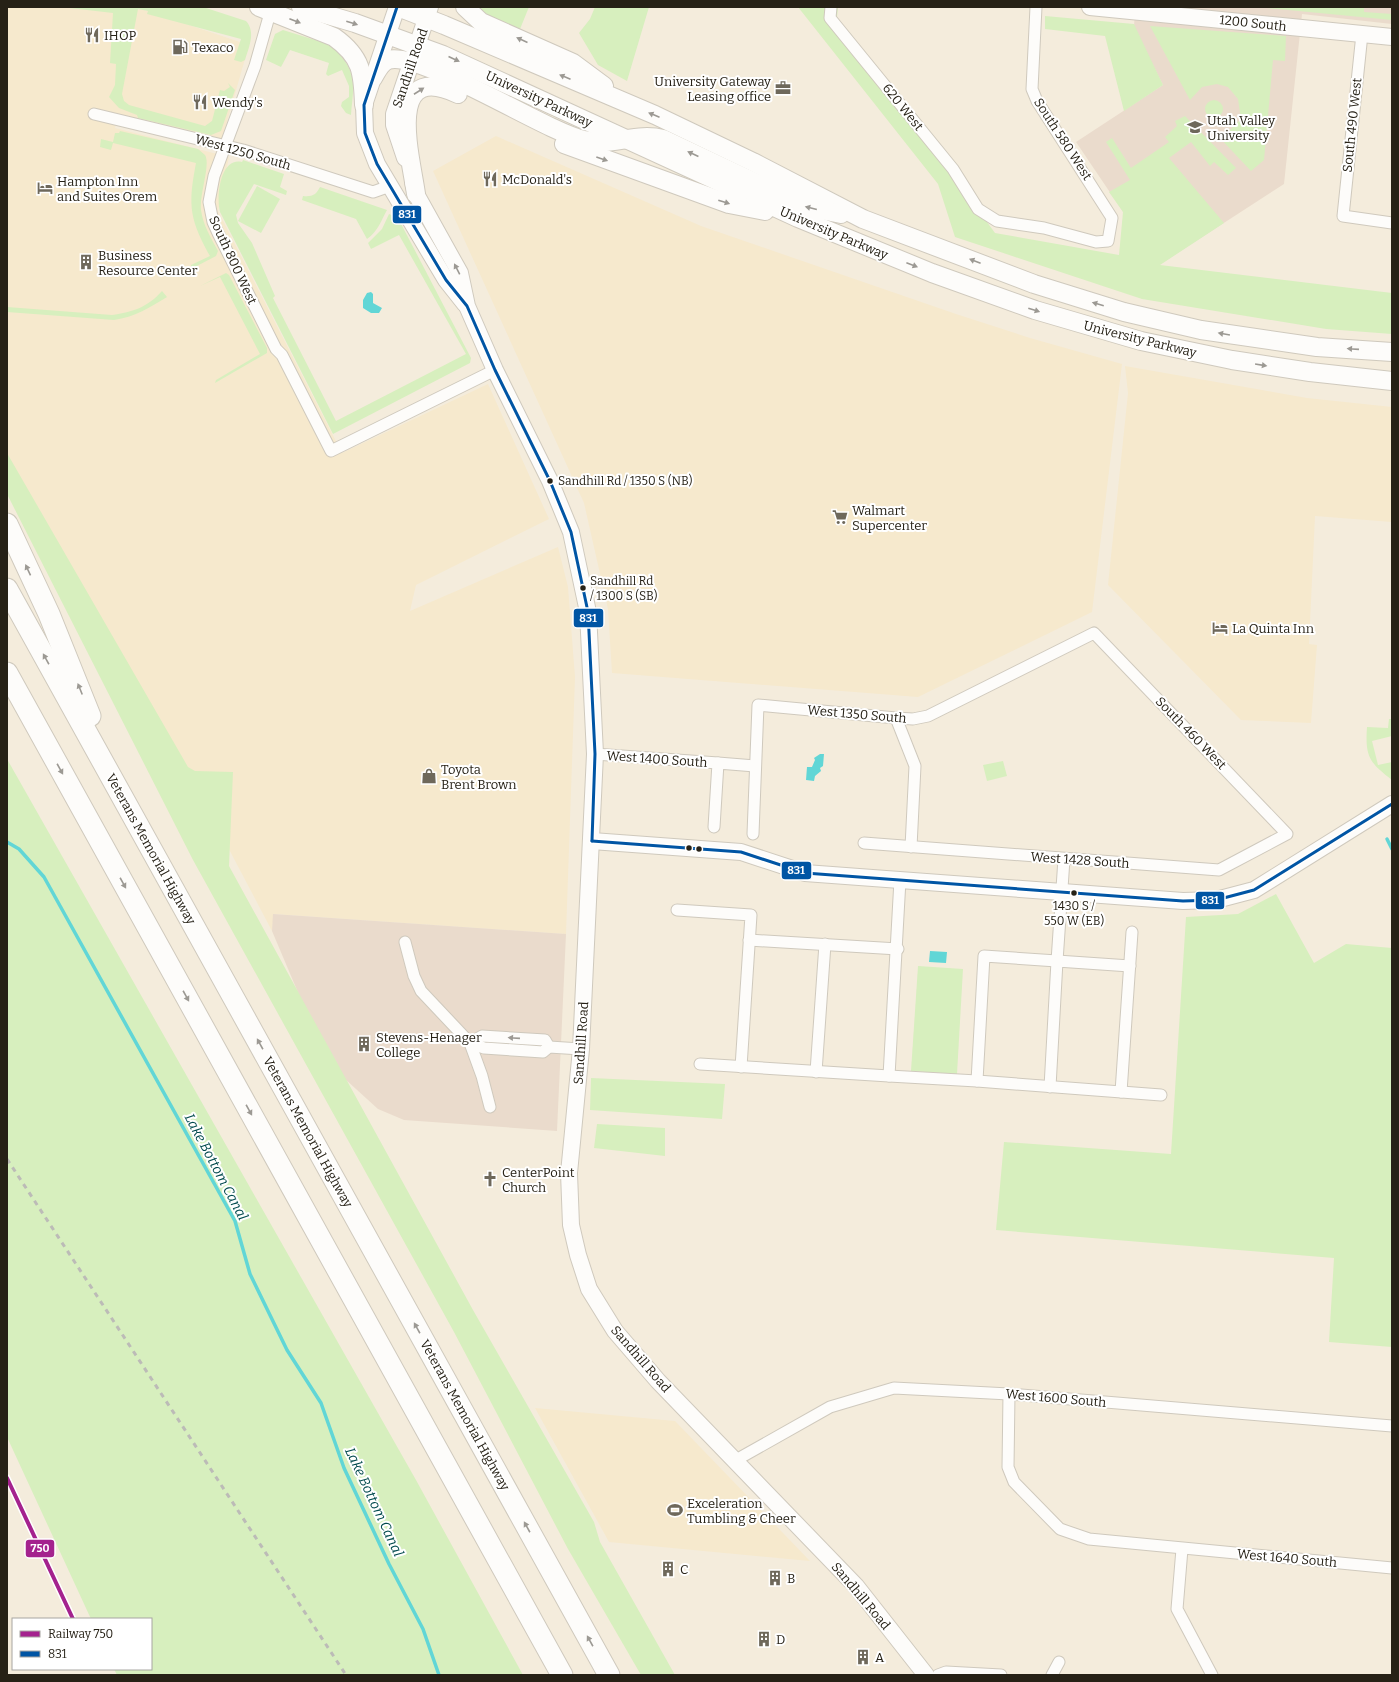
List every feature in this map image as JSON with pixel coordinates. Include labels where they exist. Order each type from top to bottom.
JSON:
[{"type":"highway","points":[[7,524],[49,614],[126,803]]},
{"type":"highway","name":"Veterans Memorial Highway","points":[[7,589],[609,1675]]},
{"type":"highway","points":[[7,673],[562,1675]]},
{"type":"highway","points":[[7,683],[41,735]]},
{"type":"main road","name":"University Parkway","points":[[301,7],[417,45],[470,66],[624,139],[798,218],[939,276],[1035,310],[1141,341],[1232,360],[1310,372],[1392,381]]},
{"type":"main road","name":"University Parkway","points":[[397,7],[429,12],[626,104],[655,115],[746,159],[863,219],[1034,284],[1124,312],[1201,330],[1317,347],[1392,352]]},
{"type":"main road","points":[[465,7],[481,22],[573,63],[626,104]]},
{"type":"main road","points":[[264,10],[328,35],[344,44],[356,58],[362,71],[364,105]]},
{"type":"main road","points":[[373,78],[382,64],[387,61],[401,60],[412,62],[446,76],[575,138],[600,142],[646,136],[663,139],[806,207],[863,219]]},
{"type":"main road","points":[[416,194],[407,126],[407,108],[414,93],[423,87],[432,86],[444,88],[572,148],[729,204],[798,218]]},
{"type":"street","name":"Sandhill Road","points":[[397,7],[364,105],[365,133],[377,164],[446,280],[467,306]]},
{"type":"street","name":"620 West","points":[[831,7],[830,18],[953,168],[978,209],[997,221],[1044,228]]},
{"type":"street","name":"South 580 West","points":[[1036,7],[1032,89],[1037,101],[1112,218],[1108,241],[1096,242],[1044,228]]},
{"type":"street","name":"1200 South","points":[[1090,7],[1392,37]]},
{"type":"street","name":"South 800 West","points":[[264,10],[254,66],[214,176],[209,202],[213,222],[276,349],[282,355],[331,451],[495,370]]},
{"type":"street","name":"Sandhill Road","points":[[429,12],[394,114],[394,125],[416,194],[460,273],[467,306],[495,370],[550,481],[571,532],[588,612],[595,754],[582,1049],[569,1173],[571,1225],[578,1255],[589,1289],[615,1331],[658,1381],[736,1460],[856,1586],[926,1675]]},
{"type":"street","name":"South 490 West","points":[[1362,34],[1343,216],[1392,223]]},
{"type":"street","name":"West 1250 South","points":[[94,114],[261,155],[374,192],[390,186]]},
{"type":"street","name":"West 1350 South","points":[[755,766],[758,705],[896,718],[928,716],[1094,633]]},
{"type":"street","name":"South 460 West","points":[[1094,633],[1287,834]]},
{"type":"street","points":[[896,718],[915,766],[912,847]]},
{"type":"street","name":"West 1400 South","points":[[595,754],[755,766]]},
{"type":"street","points":[[714,827],[718,764]]},
{"type":"street","points":[[753,834],[756,779],[755,766]]},
{"type":"street","points":[[592,841],[741,852],[805,873],[1183,901],[1216,900],[1254,890],[1392,804]]},
{"type":"street","name":"West 1428 South","points":[[864,843],[1220,870],[1287,834]]},
{"type":"street","points":[[1050,1087],[1064,859]]},
{"type":"street","points":[[890,1076],[898,949],[900,880]]},
{"type":"street","points":[[677,910],[751,915],[741,1067]]},
{"type":"street","points":[[1121,1092],[1132,932]]},
{"type":"street","points":[[749,940],[898,949]]},
{"type":"street","points":[[405,942],[414,976],[421,991],[470,1043],[482,1076],[490,1107]]},
{"type":"street","points":[[816,1072],[825,944]]},
{"type":"street","points":[[977,1081],[984,956],[1130,966]]},
{"type":"street","points":[[470,1043],[484,1048],[543,1052],[549,1047],[582,1049]]},
{"type":"street","points":[[700,1064],[977,1081],[1161,1095]]},
{"type":"street","name":"West 1600 South","points":[[736,1460],[830,1407],[894,1388],[1009,1394],[1392,1426]]},
{"type":"street","name":"West 1640 South","points":[[1009,1394],[1008,1467],[1014,1482],[1060,1529],[1090,1539],[1392,1568]]},
{"type":"street","points":[[1182,1549],[1177,1608],[1212,1675]]},
{"type":"street","points":[[1052,1675],[1059,1662]]},
{"type":"street","points":[[938,1675],[946,1672],[1001,1675]]},
{"type":"shaded area","points":[[7,7],[135,7],[249,45],[222,139],[119,115],[115,128],[229,157],[218,211],[342,453],[488,384],[549,519],[416,585],[410,611],[558,547],[568,587],[575,677],[566,934],[274,914],[272,931],[202,798],[7,460]]},
{"type":"shaded area","name":"Utah Valley University","points":[[1135,7],[1392,7],[1392,24],[1302,14],[1284,184],[1159,265],[1076,142],[1163,85],[1134,28]]},
{"type":"shaded area","points":[[496,136],[701,226],[956,314],[1030,338],[1122,364],[1092,612],[918,697],[612,673],[608,609],[584,503],[433,171]]},
{"type":"shaded area","points":[[1125,366],[1307,398],[1392,407],[1392,522],[1315,516],[1309,644],[1317,645],[1311,723],[1241,720],[1108,585],[1128,393]]},
{"type":"shaded area","points":[[273,914],[566,934],[557,1131],[404,1120],[378,1109],[345,1079],[305,1009],[272,931]]},
{"type":"shaded area","points":[[535,1408],[675,1421],[810,1561],[609,1542]]},
{"type":"green space","points":[[61,7],[203,7],[246,21],[251,30],[251,40],[245,60],[241,62],[234,60],[241,39],[147,14],[148,11],[138,9],[122,94],[124,101],[129,105],[205,126],[212,121],[220,90],[224,91],[230,87],[228,83],[235,90],[221,131],[211,135],[138,118],[137,115],[119,108],[109,97],[115,85],[116,64],[110,63],[113,13]]},
{"type":"green space","points":[[478,7],[529,7],[520,29],[489,16]]},
{"type":"green space","points":[[595,7],[649,7],[627,81],[598,65],[579,33],[590,19]]},
{"type":"green space","points":[[798,7],[838,8],[837,17],[995,233],[1119,255],[1123,212],[1109,192],[1130,180],[1106,142],[1112,138],[1131,168],[1169,142],[1165,137],[1177,126],[1175,121],[1185,116],[1236,168],[1228,175],[1214,162],[1210,166],[1191,142],[1169,158],[1224,223],[1160,265],[1392,293],[1392,334],[1326,329],[1142,299],[955,237],[938,184]]},
{"type":"green space","points":[[1257,7],[1364,7],[1364,12],[1392,14],[1392,20]]},
{"type":"green space","points":[[1045,16],[1134,24],[1163,85],[1124,111],[1105,36],[1045,29]]},
{"type":"green space","points":[[1150,26],[1286,36],[1285,61],[1273,60],[1264,160],[1251,171],[1218,136],[1228,132],[1241,119],[1238,99],[1228,87],[1217,84],[1202,87],[1190,100]]},
{"type":"green space","points":[[283,30],[328,44],[342,53],[340,55],[350,69],[352,76],[353,90],[351,115],[346,113],[341,106],[342,102],[349,97],[349,86],[342,70],[328,76],[326,74],[329,63],[290,50],[281,67],[266,60],[275,34]]},
{"type":"green space","points":[[1214,100],[1220,103],[1223,109],[1220,115],[1214,118],[1208,115],[1205,109],[1208,103]]},
{"type":"green space","points":[[120,131],[198,149],[205,155],[207,165],[201,210],[205,226],[218,251],[216,256],[193,268],[191,267],[191,265],[210,256],[194,221],[192,211],[191,201],[193,177],[196,163],[113,143],[111,150],[100,147],[101,139],[113,142],[115,133],[119,133]]},
{"type":"green space","points":[[243,160],[284,174],[280,187],[287,191],[286,195],[254,184],[236,215],[238,223],[252,243],[275,296],[273,298],[336,421],[466,354],[399,235],[371,249],[368,243],[382,229],[389,214],[398,218],[471,358],[470,363],[333,434],[220,212],[219,188],[224,172],[235,162],[242,162]]},
{"type":"green space","points":[[257,186],[280,199],[261,233],[238,221]]},
{"type":"green space","points":[[320,187],[387,210],[377,229],[367,239],[356,219],[302,200],[303,196],[313,195]]},
{"type":"green space","points":[[226,273],[229,275],[267,348],[267,353],[215,383],[216,380],[260,354],[220,277],[200,286]]},
{"type":"green space","points":[[162,291],[167,297],[148,308],[122,319],[114,320],[7,312],[7,307],[112,315],[140,308],[157,297]]},
{"type":"green space","points":[[7,453],[188,767],[195,771],[233,772],[229,866],[473,1310],[594,1522],[600,1542],[675,1675],[641,1675],[568,1549],[454,1332],[193,860],[7,494]]},
{"type":"green space","points":[[1389,719],[1392,719],[1392,736],[1372,741],[1378,765],[1392,762],[1392,780],[1373,763],[1368,752],[1367,745],[1367,727],[1388,728]]},
{"type":"green space","points":[[7,759],[416,1480],[523,1675],[117,1675],[114,1670],[152,1670],[152,1618],[91,1618],[7,1437]]},
{"type":"green space","points":[[1003,761],[1007,776],[987,781],[983,765]]},
{"type":"green space","points":[[1276,894],[1314,963],[1346,944],[1392,948],[1392,1347],[1329,1342],[1334,1258],[996,1230],[1004,1142],[1171,1154],[1186,917],[1238,914]]},
{"type":"green space","points":[[918,966],[963,969],[957,1074],[911,1071]]},
{"type":"green space","points":[[591,1078],[725,1084],[722,1119],[590,1110]]},
{"type":"green space","points":[[597,1124],[665,1128],[665,1156],[594,1148]]},
{"type":"water","points":[[371,292],[373,294],[373,303],[382,308],[379,313],[371,313],[363,308],[363,300],[367,293]]},
{"type":"water","points":[[820,754],[824,754],[823,766],[820,768],[821,771],[815,776],[814,781],[806,780],[807,767],[812,767],[815,760],[814,758]]},
{"type":"water","points":[[930,951],[947,952],[946,963],[929,962]]},
{"type":"waterway","points":[[1387,839],[1392,849]]},
{"type":"waterway","name":"Lake Bottom Canal","points":[[7,842],[19,849],[44,877],[235,1221],[250,1274],[287,1350],[321,1403],[344,1468],[389,1564],[423,1629],[439,1675]]},
{"type":"railway","points":[[7,1159],[346,1675]]},
{"type":"rail line","name":"750","points":[[7,1478],[73,1618]]},
{"type":"transit line","name":"831","points":[[397,7],[364,105],[365,133],[377,164],[446,280],[467,306],[495,370],[550,481],[571,532],[588,612],[595,754],[592,841]]},
{"type":"transit line","name":"831","points":[[592,841],[741,852],[805,873],[1183,901],[1216,900],[1254,890],[1392,804]]},
{"type":"place","name":"IHOP","points":[[92,35]]},
{"type":"place","name":"Texaco","points":[[180,47]]},
{"type":"place","name":"University Gateway Leasing office","points":[[783,88]]},
{"type":"place","name":"Wendy's","points":[[200,102]]},
{"type":"place","name":"Utah Valley University","points":[[1195,127]]},
{"type":"place","name":"McDonald's","points":[[490,179]]},
{"type":"place","name":"Hampton Inn and Suites Orem","points":[[45,188]]},
{"type":"place","name":"Business Resource Center","points":[[86,262]]},
{"type":"place","name":"Sandhill Rd / 1350 S (NB)","points":[[550,481]]},
{"type":"place","name":"Walmart Supercenter","points":[[840,517]]},
{"type":"place","name":"Sandhill Rd / 1300 S (SB)","points":[[583,588]]},
{"type":"place","name":"La Quinta Inn","points":[[1220,628]]},
{"type":"place","name":"Toyota Brent Brown","points":[[429,776]]},
{"type":"place","name":"1430 S / 550 W (EB)","points":[[1074,893]]},
{"type":"place","name":"Stevens-Henager College","points":[[364,1044]]},
{"type":"place","name":"CenterPoint Church","points":[[490,1179]]},
{"type":"place","name":"Exceleration Tumbling & Cheer","points":[[675,1510]]},
{"type":"place","name":"C","points":[[668,1569]]},
{"type":"place","name":"B","points":[[775,1578]]},
{"type":"place","name":"D","points":[[764,1639]]},
{"type":"place","name":"A","points":[[863,1657]]}]
